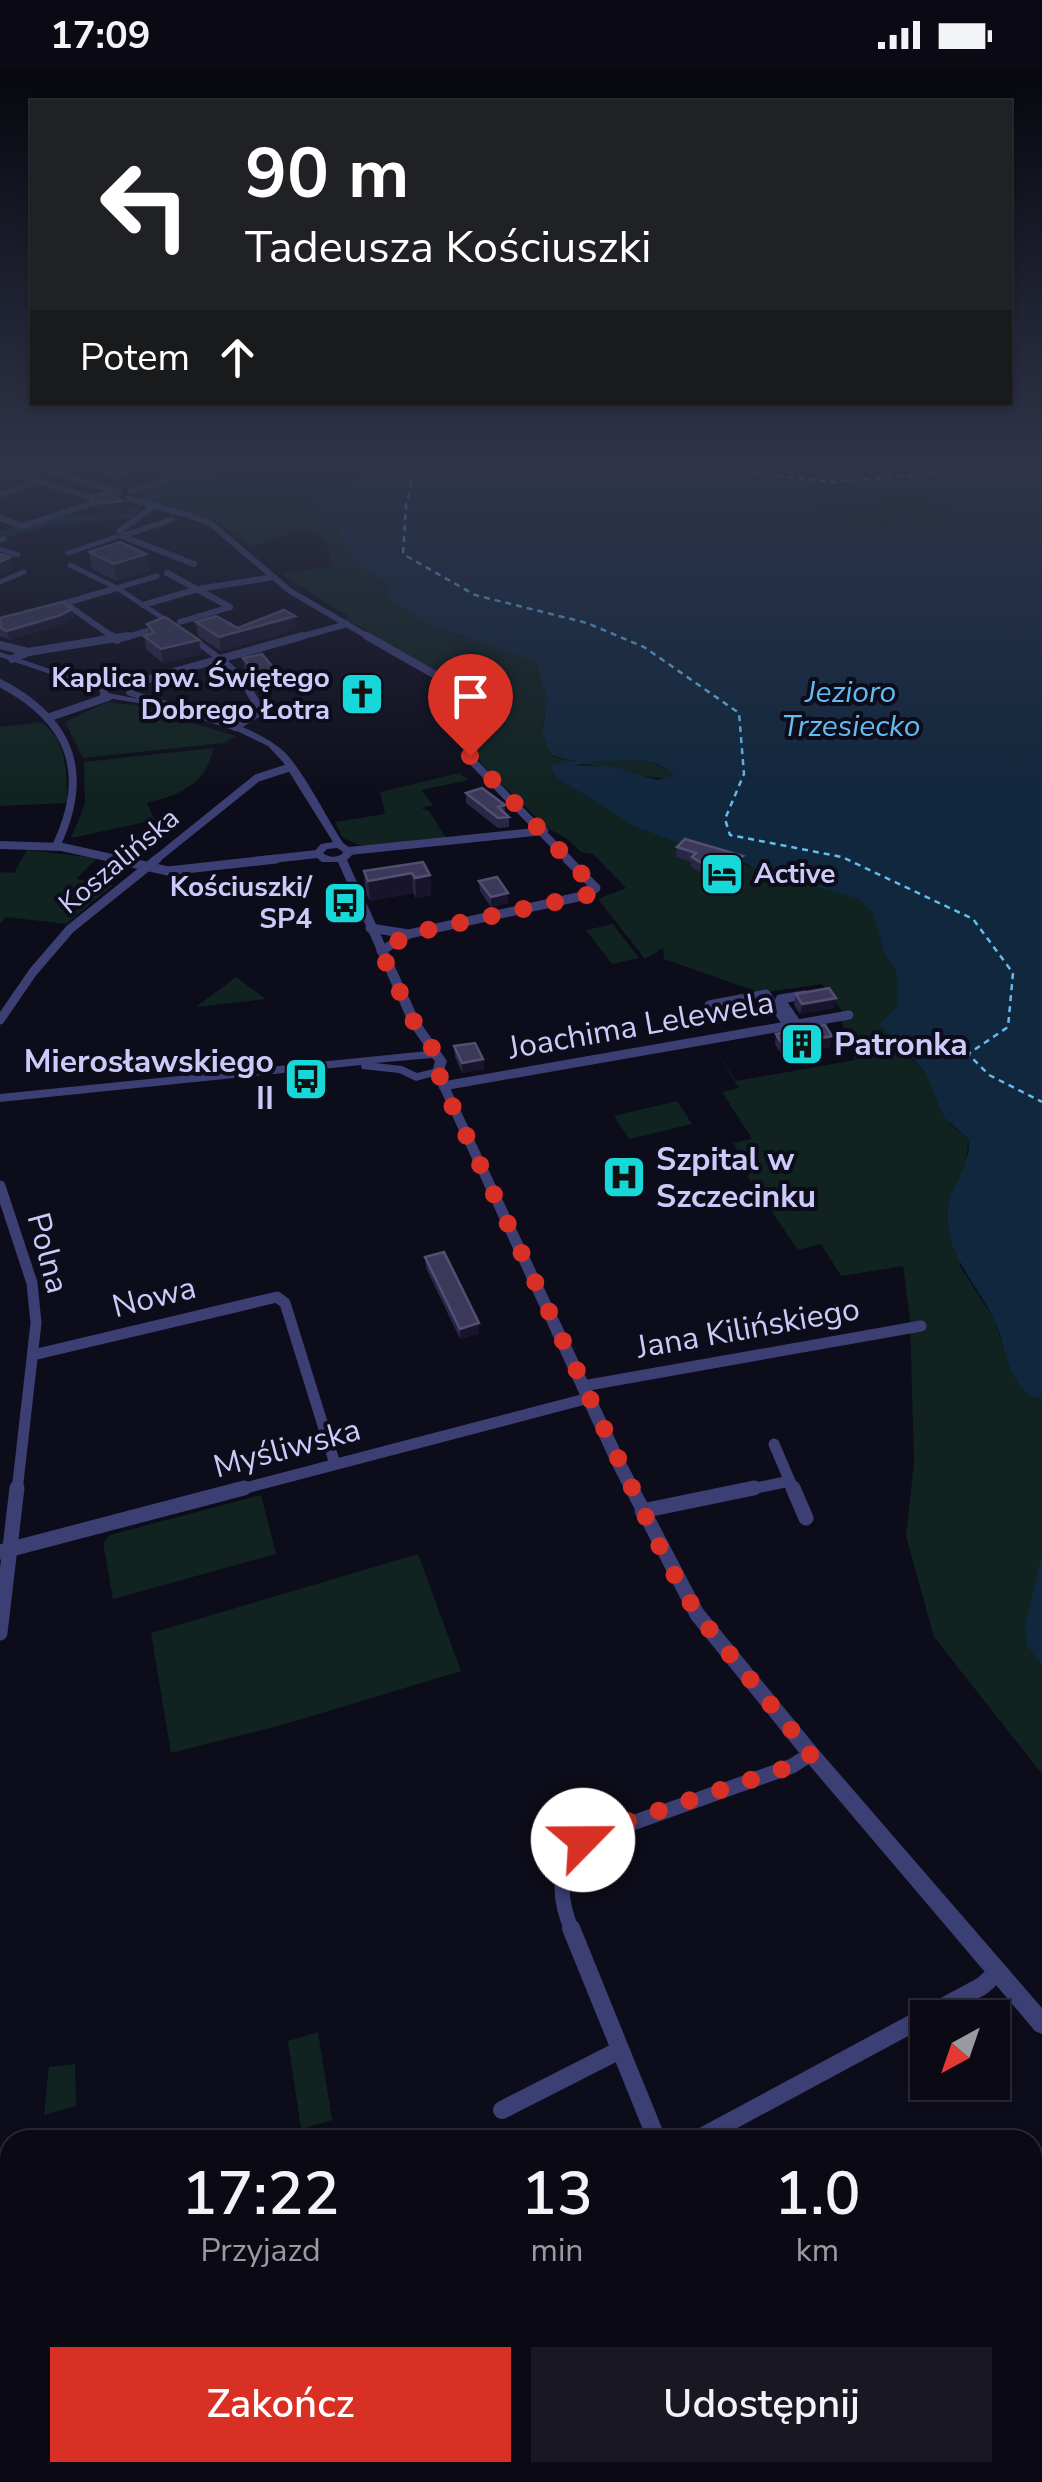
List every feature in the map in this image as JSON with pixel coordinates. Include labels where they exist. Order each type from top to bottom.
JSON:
[{"type":"street","points":[[87,574],[177,623],[243,680],[259,707],[256,714],[234,727]]},
{"type":"street","points":[[42,610],[165,574]]},
{"type":"street","points":[[0,645],[28,652],[117,640],[230,607],[168,574]]},
{"type":"street","points":[[271,574],[347,624],[446,681],[474,762],[596,886],[594,892],[575,898],[409,934],[381,952]]},
{"type":"street","points":[[143,605],[198,589],[274,577]]},
{"type":"street","points":[[66,604],[117,640]]},
{"type":"street","points":[[47,718],[152,678],[347,624]]},
{"type":"street","points":[[15,660],[28,652]]},
{"type":"street","points":[[0,654],[234,727],[260,738],[282,754],[326,826],[415,1024],[423,1030],[432,1054],[441,1062],[432,1074]]},
{"type":"street","points":[[0,683],[18,692],[47,718],[68,746],[76,793],[72,814],[56,846]]},
{"type":"street","name":"Koszalińska","points":[[0,1020],[62,938],[262,774],[291,767]]},
{"type":"street","points":[[0,844],[56,846],[177,871],[544,831]]},
{"type":"street","points":[[370,928],[409,934]]},
{"type":"street","points":[[708,1006],[766,994],[793,1024]]},
{"type":"street","points":[[793,1024],[780,1000],[805,995]]},
{"type":"street","name":"Joachima Lelewela","points":[[443,1086],[849,1015]]},
{"type":"street","points":[[408,1060],[415,1024]]},
{"type":"street","points":[[0,1106],[28,1096],[408,1060],[432,1054]]},
{"type":"street","points":[[408,1060],[432,1074],[443,1086],[642,1511],[697,1614],[1042,2024]]},
{"type":"street","name":"Polna","points":[[0,1186],[34,1290],[32,1356],[5,1551],[0,1634]]},
{"type":"street","name":"Nowa","points":[[32,1356],[270,1296],[283,1300],[334,1464]]},
{"type":"street","name":"Jana Kilińskiego","points":[[586,1392],[921,1326]]},
{"type":"street","name":"Myśliwska","points":[[5,1551],[586,1392]]},
{"type":"street","points":[[774,1444],[806,1518]]},
{"type":"street","points":[[642,1511],[790,1481]]},
{"type":"street","points":[[653,2130],[562,1906],[561,1873],[567,1858],[594,1833],[792,1766],[811,1754]]},
{"type":"street","points":[[715,2130],[982,1986],[998,1972]]},
{"type":"street","points":[[502,2110],[620,2050]]},
{"type":"green space","points":[[281,574],[371,574],[450,632],[537,662],[547,699],[542,729],[554,757],[649,762],[675,776],[653,777],[564,764],[550,767],[557,778],[635,827],[680,844],[808,884],[858,885],[927,983],[890,1039],[925,1072],[950,1124],[968,1139],[960,1266],[994,1319],[1012,1373],[1028,1394],[1042,1399],[1042,1774],[934,1637],[906,1536],[914,1463],[910,1319],[903,1266],[841,1276],[821,1244],[798,1250],[748,1177],[750,1170],[733,1143],[752,1139],[722,1092],[739,1088],[712,1043],[736,1081],[855,1060],[841,1020],[842,1011],[822,984],[761,993],[664,959],[663,948],[645,959],[598,899],[626,888],[593,854],[581,852],[547,828],[482,765],[468,737],[452,682],[346,619],[348,616]]},
{"type":"green space","points":[[107,702],[133,705],[236,736],[224,743],[83,758],[65,722]]},
{"type":"green space","points":[[41,722],[61,748],[67,803],[0,806],[0,727]]},
{"type":"green space","points":[[213,748],[205,770],[190,786],[147,803],[155,820],[71,838],[85,804],[84,762]]},
{"type":"green space","points":[[459,773],[469,780],[421,790],[433,805],[421,808],[429,811],[446,838],[362,846],[343,838],[335,822],[385,814],[380,792]]},
{"type":"green space","points":[[27,850],[97,858],[76,879],[113,885],[66,924],[6,917],[0,924],[0,872],[14,873]]},
{"type":"green space","points":[[613,924],[639,958],[612,964],[586,930]]},
{"type":"green space","points":[[236,977],[266,999],[196,1007]]},
{"type":"green space","points":[[677,1101],[692,1124],[629,1139],[614,1116]]},
{"type":"green space","points":[[261,1495],[276,1554],[113,1599],[103,1543],[110,1535]]},
{"type":"green space","points":[[418,1554],[461,1671],[282,1725],[171,1753],[151,1633]]},
{"type":"green space","points":[[318,2032],[332,2120],[301,2129],[288,2041]]},
{"type":"green space","points":[[75,2064],[76,2106],[44,2115],[49,2067]]},
{"type":"water","name":"Jezioro Trzesiecko","points":[[371,574],[1042,574],[1042,1399],[1027,1392],[1017,1381],[996,1324],[952,1243],[949,1203],[967,1157],[968,1139],[944,1117],[925,1072],[880,1024],[898,1005],[896,969],[884,952],[872,911],[856,898],[761,871],[635,827],[557,778],[550,767],[553,764],[615,767],[657,780],[674,775],[647,762],[580,761],[551,754],[542,734],[547,699],[536,662],[428,624],[388,597],[389,586]]},
{"type":"water","points":[[1042,1553],[1042,1666],[1027,1645],[1025,1627]]},
{"type":"building","points":[[62,602],[72,609],[7,631],[0,628],[0,618]]},
{"type":"building","points":[[284,610],[295,616],[219,637],[196,622],[216,616],[238,628]]},
{"type":"building","points":[[165,617],[199,640],[161,649],[144,636],[154,633],[147,624]]},
{"type":"building","points":[[262,654],[276,671],[258,675],[243,658]]},
{"type":"building","points":[[482,788],[505,805],[498,807],[509,817],[498,818],[466,793]]},
{"type":"building","points":[[685,839],[743,856],[725,872],[692,857],[696,853],[677,847]]},
{"type":"building","points":[[423,862],[430,875],[415,878],[412,873],[368,881],[364,871]]},
{"type":"building","points":[[497,877],[508,893],[491,897],[479,881]]},
{"type":"building","points":[[829,988],[836,998],[802,1004],[796,994]]},
{"type":"building","points":[[825,1025],[832,1036],[783,1045],[776,1034]]},
{"type":"building","points":[[475,1043],[483,1059],[462,1063],[454,1046]]},
{"type":"building","points":[[444,1252],[479,1323],[460,1329],[425,1257]]},
{"type":"waterway","points":[[564,764],[586,761]]},
{"type":"ferry route","points":[[437,574],[475,595],[587,623],[644,647],[739,713],[744,774],[725,819],[730,835],[842,857],[973,919],[1013,973],[1008,1027],[968,1054],[989,1075],[1042,1102]]},
{"type":"place","name":"Kaplica pw. Świętego Dobrego Łotra","points":[[362,694]]},
{"type":"place","name":"Active","points":[[722,874]]},
{"type":"place","name":"Kościuszki/ SP4","points":[[345,903]]},
{"type":"place","name":"Patronka","points":[[802,1044]]},
{"type":"place","name":"Mierosławskiego II","points":[[306,1079]]},
{"type":"place","name":"Szpital w Szczecinku","points":[[624,1177]]},
{"type":"route","points":[[470,756],[596,889],[587,895],[409,934],[381,952],[415,1024],[423,1030],[432,1054],[441,1062],[438,1071],[443,1086],[666,1560],[697,1614],[811,1754],[792,1766],[613,1826],[583,1840]]}]
